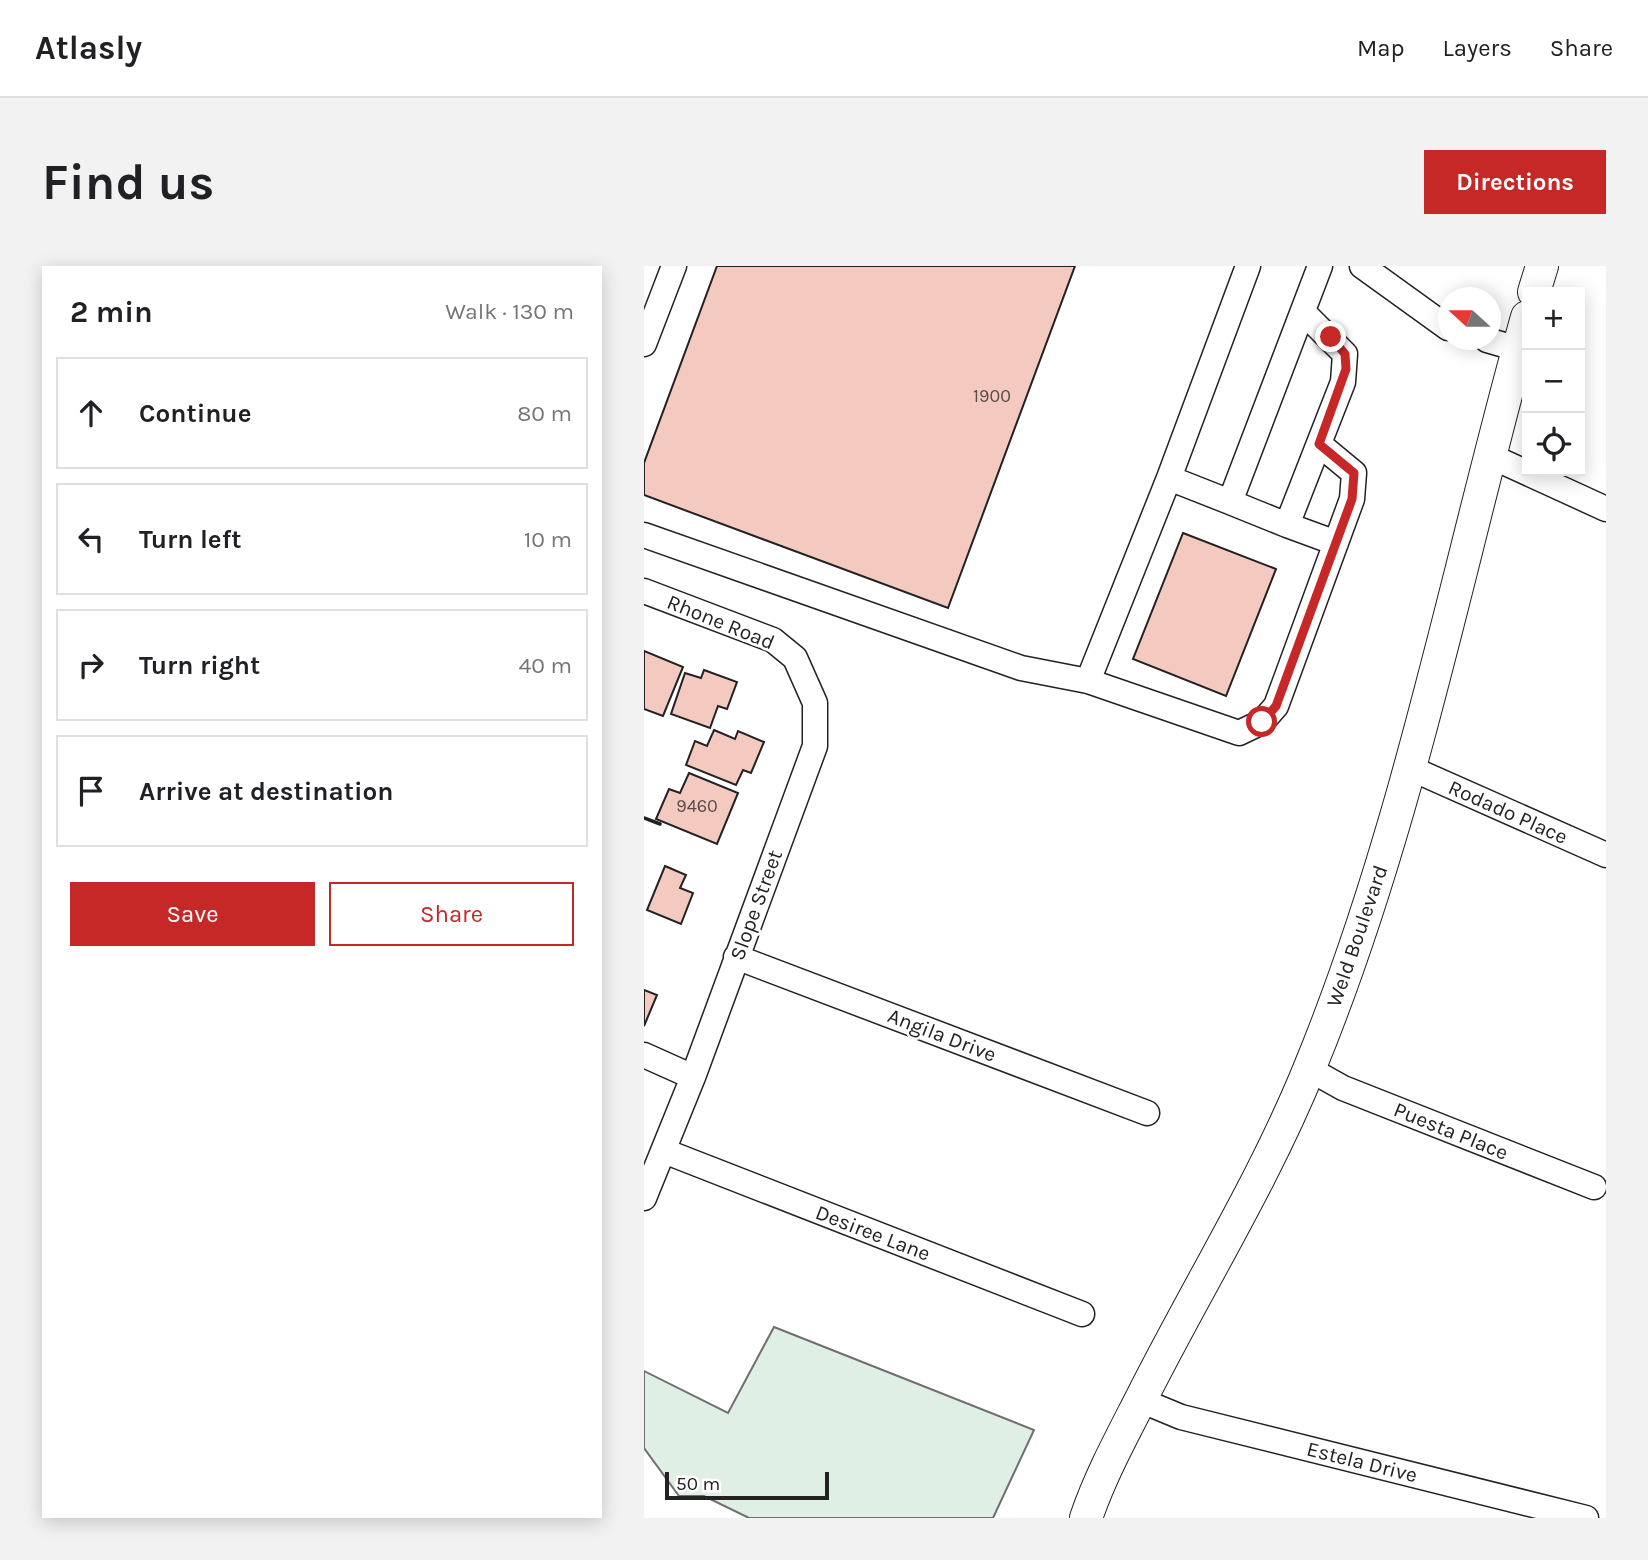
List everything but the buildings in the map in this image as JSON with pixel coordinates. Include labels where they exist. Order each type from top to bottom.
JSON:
[{"type":"main road","points":[[1536,287],[1542,266]]},
{"type":"main road","name":"Weld Boulevard","points":[[1086,1518],[1099,1482],[1178,1324],[1259,1178],[1309,1069],[1358,942],[1410,768],[1488,456],[1522,335]]},
{"type":"street","points":[[644,344],[674,266]]},
{"type":"street","points":[[1088,681],[1169,478],[1248,266]]},
{"type":"street","points":[[1230,502],[1320,266]]},
{"type":"street","points":[[1362,266],[1438,321]]},
{"type":"street","points":[[1287,525],[1343,382],[1345,354],[1303,312]]},
{"type":"street","points":[[1501,344],[1518,349]]},
{"type":"street","points":[[644,535],[1021,668],[1088,681],[1239,733],[1262,722],[1276,706],[1352,499],[1354,473],[1319,444]]},
{"type":"street","points":[[1488,456],[1606,509]]},
{"type":"street","points":[[1169,478],[1336,543]]},
{"type":"street","name":"Rhone Road","points":[[644,591],[773,640],[795,658]]},
{"type":"street","name":"Slope Street","points":[[644,1198],[693,1077],[815,746],[815,703],[795,658]]},
{"type":"street","name":"Rodado Place","points":[[1410,768],[1606,855]]},
{"type":"street","name":"Angila Drive","points":[[736,957],[1147,1113]]},
{"type":"street","points":[[644,1055],[693,1077]]},
{"type":"street","name":"Puesta Place","points":[[1309,1069],[1343,1088],[1594,1187]]},
{"type":"street","name":"Desiree Lane","points":[[664,1151],[1082,1314]]},
{"type":"street","name":"Estela Drive","points":[[1140,1400],[1181,1417],[1586,1518]]},
{"type":"green space","points":[[774,1327],[1034,1430],[993,1518],[749,1518],[704,1496],[679,1496],[644,1448],[644,1371],[728,1413]]},
{"type":"wall","points":[[644,818],[660,824]]},
{"type":"route","points":[[1262,722],[1276,706],[1352,499],[1354,473],[1319,444],[1346,369],[1345,354],[1331,337]]}]
